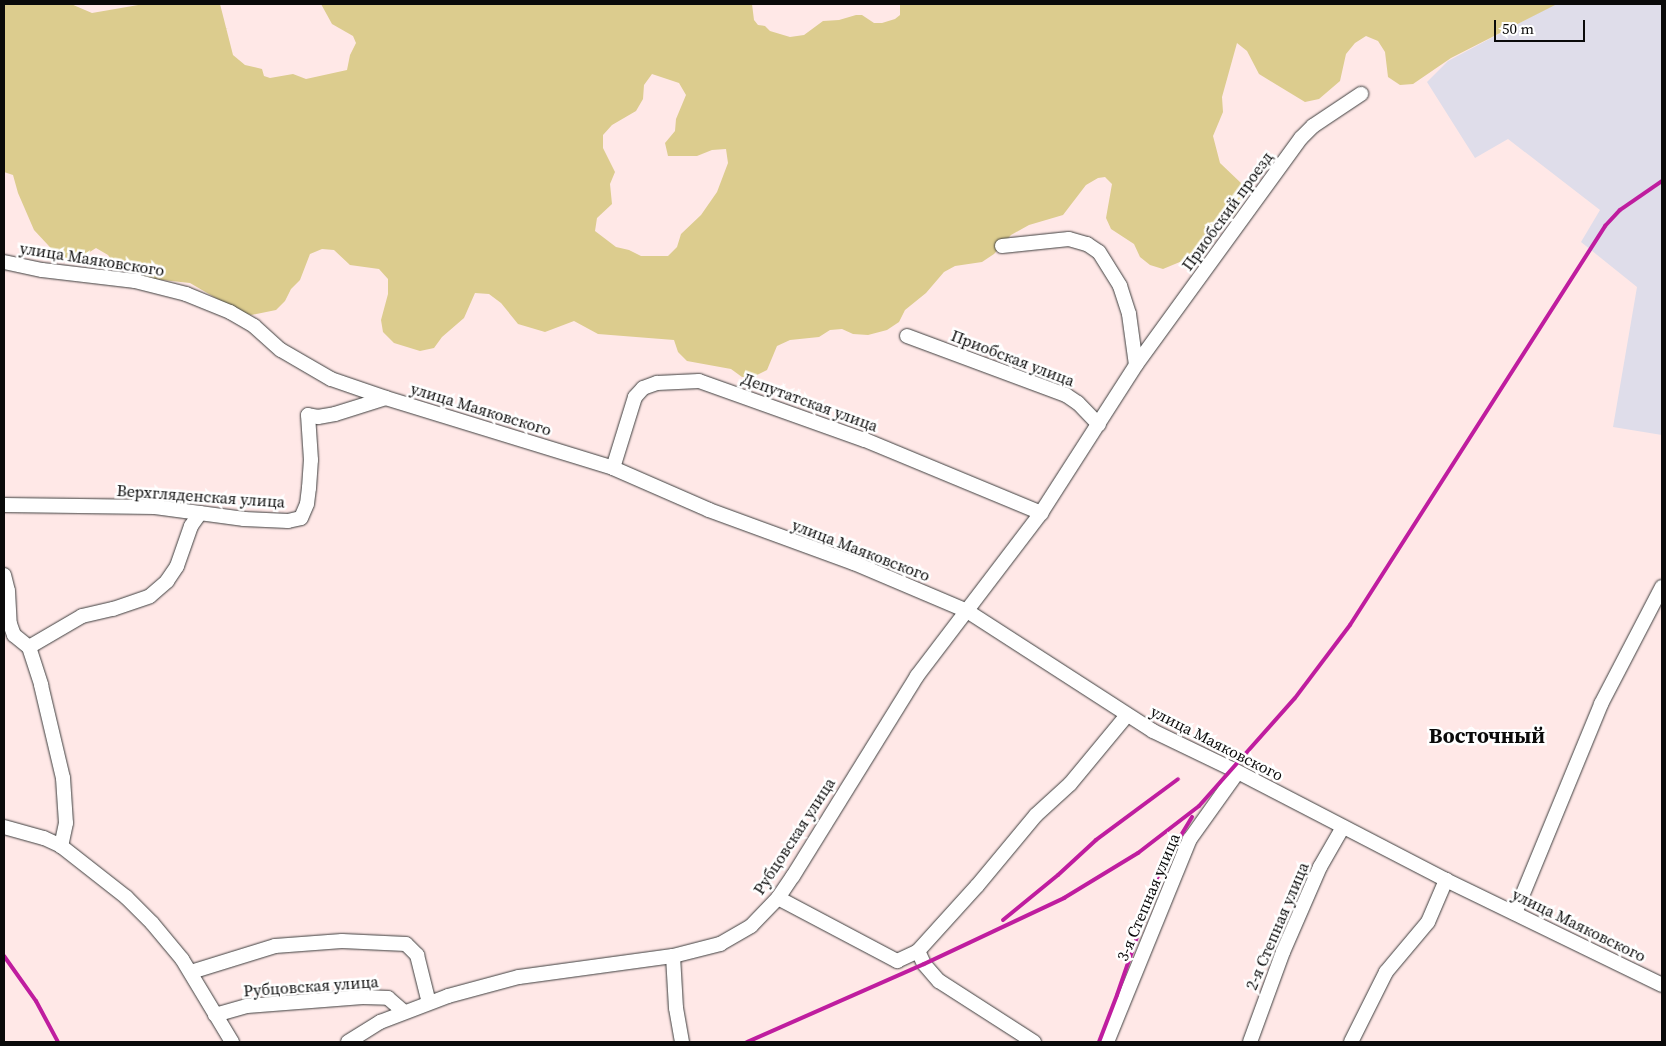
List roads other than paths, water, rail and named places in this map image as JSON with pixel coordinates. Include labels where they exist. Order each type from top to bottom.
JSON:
[{"type":"street","name":"Приобский проезд","points":[[967,611],[1041,513],[1136,365],[1301,138],[1312,126],[1361,94]]},
{"type":"street","points":[[1002,246],[1069,239],[1087,244],[1099,252],[1120,286],[1129,314],[1136,365]]},
{"type":"street","name":"улица Маяковского","points":[[4,262],[42,270],[136,281],[186,294],[230,312],[254,326],[281,350],[331,379],[386,398],[613,468],[708,510],[854,563],[967,611],[1153,731],[1446,880],[1662,985]]},
{"type":"street","name":"Приобская улица","points":[[907,336],[1066,395],[1078,403],[1099,425]]},
{"type":"street","name":"Депутатская улица","points":[[613,468],[636,397],[643,388],[671,381],[699,381],[866,440],[1041,513]]},
{"type":"street","name":"Верхгляденская улица","points":[[4,505],[156,507],[279,521],[301,518],[307,504],[311,460],[308,441],[308,415],[318,417],[335,414],[386,398]]},
{"type":"street","points":[[29,647],[82,616],[113,609],[150,596],[167,581],[178,566],[191,526],[200,512]]},
{"type":"street","points":[[4,575],[8,591],[10,624],[14,635],[29,647],[63,778],[66,823],[61,846]]},
{"type":"street","points":[[1515,913],[1601,704],[1662,587]]},
{"type":"street","name":"Рубцовская улица","points":[[348,1042],[380,1022],[404,1012],[519,977],[673,956],[720,944],[751,926],[778,898],[917,676],[967,611]]},
{"type":"street","points":[[778,898],[897,961],[918,951],[977,886],[1036,815],[1070,784],[1127,714]]},
{"type":"street","name":"3-я Степная улица","points":[[1107,1042],[1190,839],[1237,773]]},
{"type":"street","points":[[4,827],[44,838],[61,846],[113,886],[152,923],[191,972],[232,1042]]},
{"type":"street","name":"2-я Степная улица","points":[[1250,1042],[1283,952],[1320,866],[1343,827]]},
{"type":"street","points":[[1351,1042],[1386,972],[1428,922],[1446,880]]},
{"type":"street","points":[[191,972],[275,946],[342,941],[406,944],[417,955],[429,1003]]},
{"type":"street","points":[[918,951],[924,964],[939,981],[1034,1042]]},
{"type":"street","points":[[673,956],[676,1008],[682,1042]]},
{"type":"street","name":"Рубцовская улица","points":[[215,1014],[247,1006],[364,997],[388,998],[404,1012]]},
{"type":"railway","points":[[747,1042],[924,964],[1064,898],[1138,853],[1199,806],[1295,698],[1350,625],[1605,226],[1620,210],[1662,181]]},
{"type":"railway","points":[[1003,920],[1058,875],[1096,840],[1178,779]]},
{"type":"railway","points":[[1099,1042],[1160,870],[1192,817]]},
{"type":"railway","points":[[4,956],[36,1001],[58,1042]]},
{"type":"district","name":"Восточный","points":[[1487,736]]}]
